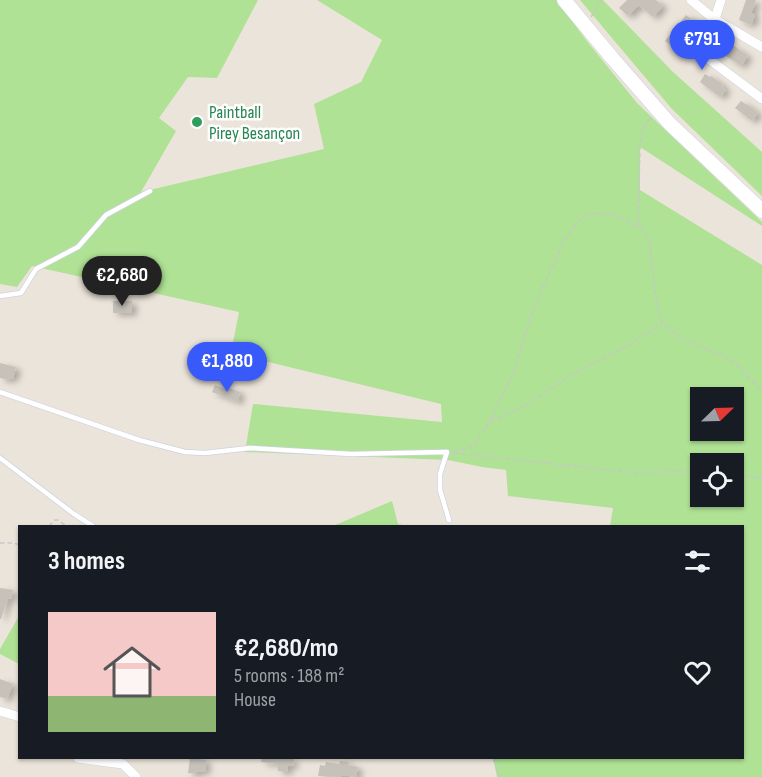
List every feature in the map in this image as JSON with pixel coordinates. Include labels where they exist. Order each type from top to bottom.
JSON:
[{"type":"main road","points":[[564,0],[669,123],[762,211]]},
{"type":"street","points":[[691,0],[714,19],[762,47]]},
{"type":"street","points":[[720,0],[712,28],[701,45],[701,51],[762,99]]},
{"type":"street","points":[[0,711],[18,716]]},
{"type":"street","points":[[86,759],[123,764],[135,777]]},
{"type":"lane","points":[[0,297],[21,293],[36,268],[78,246],[106,215],[150,191]]},
{"type":"lane","points":[[0,392],[139,440],[185,452],[205,453],[250,448],[351,454],[447,452],[440,474],[440,490],[449,520]]},
{"type":"lane","points":[[0,458],[91,525]]},
{"type":"path","points":[[586,26],[602,0]]},
{"type":"path","points":[[638,225],[640,146],[643,129],[656,108]]},
{"type":"path","points":[[447,452],[473,447],[489,422],[513,375],[531,315],[564,240],[580,219],[589,214],[614,215],[638,225],[649,237],[656,299],[662,324],[683,340],[724,356],[739,367],[762,391]]},
{"type":"path","points":[[489,422],[524,406],[570,376],[630,345],[662,324]]},
{"type":"path","points":[[447,452],[637,473],[690,472]]},
{"type":"path","points":[[744,477],[762,478]]},
{"type":"path","points":[[50,525],[55,520],[65,525]]},
{"type":"path","points":[[0,543],[18,544]]},
{"type":"path","points":[[493,759],[500,777]]},
{"type":"green space","points":[[0,0],[258,0],[217,78],[188,77],[159,118],[176,131],[141,192],[324,149],[314,104],[361,82],[382,40],[317,0],[557,0],[637,103],[762,222],[762,226],[640,147],[640,190],[762,265],[762,777],[497,777],[493,759],[744,759],[744,525],[610,525],[613,508],[508,496],[506,470],[448,460],[245,452],[253,404],[442,422],[441,404],[231,353],[239,312],[32,266],[17,287],[0,284]]},
{"type":"green space","points":[[580,0],[603,0],[673,72],[762,152],[762,196],[671,108]]},
{"type":"green space","points":[[392,501],[398,524],[403,525],[335,525]]},
{"type":"green space","points":[[18,618],[18,663],[0,654],[0,649]]},
{"type":"building","points":[[627,0],[656,0],[663,6],[653,17],[639,5],[628,16],[619,8]]},
{"type":"building","points":[[746,0],[756,0],[751,13],[755,15],[751,25],[739,20]]},
{"type":"building","points":[[686,15],[695,22],[675,49],[665,41]]},
{"type":"building","points":[[733,45],[748,56],[741,66],[726,56]]},
{"type":"building","points":[[705,74],[724,86],[726,90],[720,97],[700,82]]},
{"type":"building","points":[[741,101],[758,113],[752,121],[735,108]]},
{"type":"building","points":[[113,301],[132,301],[132,313],[113,313]]},
{"type":"building","points":[[0,363],[16,367],[13,379],[0,378]]},
{"type":"building","points":[[215,385],[240,392],[238,402],[212,392]]},
{"type":"building","points":[[0,588],[13,590],[1,619],[0,619]]},
{"type":"building","points":[[0,679],[13,684],[7,699],[0,697]]},
{"type":"building","points":[[190,759],[206,760],[205,772],[188,773]]},
{"type":"building","points":[[262,759],[294,759],[293,766],[288,765],[287,772],[278,771],[278,764],[261,762]]},
{"type":"building","points":[[340,761],[349,762],[348,765],[358,767],[356,777],[318,776],[320,765],[325,766],[326,762],[339,764]]},
{"type":"place","name":"Paintball Pirey Besançon","points":[[197,122]]}]
